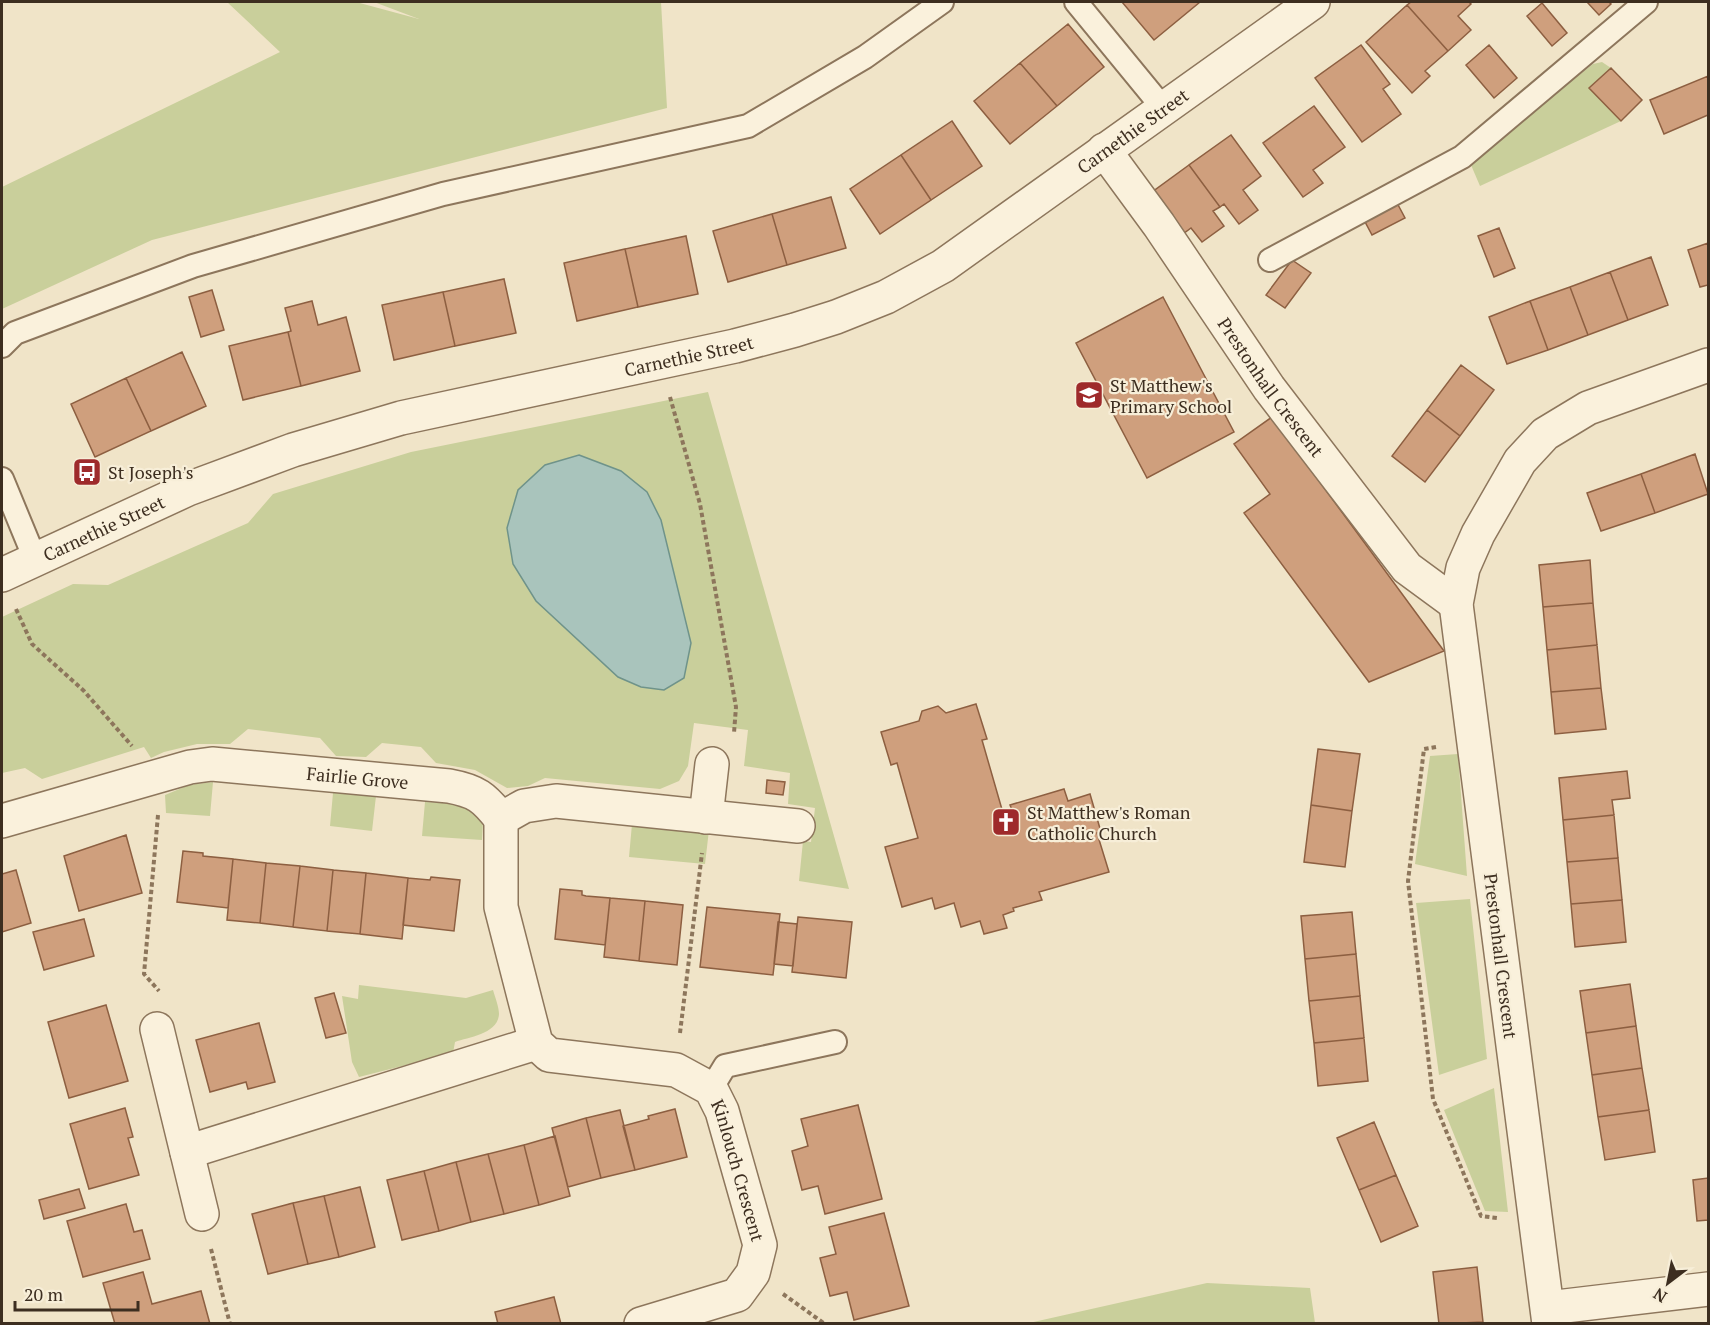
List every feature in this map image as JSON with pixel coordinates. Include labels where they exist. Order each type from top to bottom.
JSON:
[{"type":"street","name":"Carnethie Street","points":[[2,575],[188,489],[293,450],[400,418],[735,346],[795,330],[886,297],[943,266],[1313,2]]},
{"type":"street","name":"Prestonhall Crescent","points":[[1104,150],[1159,225],[1269,388],[1407,568],[1456,604]]},
{"type":"street","name":"Prestonhall Crescent","points":[[1549,1316],[1456,604],[1463,568],[1478,534],[1520,461],[1545,434],[1588,408],[1708,365]]},
{"type":"street","name":"Fairlie Grove","points":[[2,821],[190,767],[212,764],[449,786],[470,790],[487,801],[501,819]]},
{"type":"street","points":[[706,816],[711,773]]},
{"type":"street","points":[[187,1152],[536,1043],[501,907],[501,819],[524,806],[556,801],[798,826]]},
{"type":"street","points":[[157,1029],[202,1214]]},
{"type":"street","name":"Kinlouch Crescent","points":[[536,1043],[549,1055],[676,1070],[711,1089],[723,1111],[760,1245],[753,1273],[737,1295],[641,1323]]},
{"type":"street","points":[[1549,1316],[1708,1289]]},
{"type":"lane","points":[[2,346],[15,333],[193,266],[443,194],[748,126],[865,57],[942,2]]},
{"type":"lane","points":[[1076,2],[1163,108]]},
{"type":"lane","points":[[1270,260],[1462,157],[1646,2]]},
{"type":"lane","points":[[2,479],[35,560]]},
{"type":"lane","points":[[711,1089],[725,1066],[835,1042]]},
{"type":"path","points":[[662,362],[673,412],[700,504],[736,707],[731,769],[711,773]]},
{"type":"path","points":[[1473,742],[1424,749],[1408,881],[1433,1099],[1481,1216],[1537,1224]]},
{"type":"path","points":[[676,1070],[706,816]]},
{"type":"path","points":[[202,1214],[230,1323]]},
{"type":"path","points":[[753,1273],[825,1323]]},
{"type":"green space","points":[[227,2],[356,2],[419,19],[374,2],[661,2],[667,108],[152,240],[2,309],[2,187],[280,52]]},
{"type":"green space","points":[[1602,62],[1611,68],[1589,88],[1621,121],[1480,186],[1471,165],[1475,156],[1593,64]]},
{"type":"green space","points":[[708,392],[849,889],[799,881],[803,841],[811,842],[815,808],[788,804],[790,773],[744,766],[748,730],[694,723],[688,766],[679,781],[660,789],[545,778],[528,786],[507,788],[475,770],[436,763],[421,747],[382,743],[366,757],[336,756],[320,738],[248,729],[230,744],[197,744],[164,752],[151,758],[144,747],[42,779],[25,768],[2,773],[2,617],[73,584],[108,585],[248,523],[273,494],[411,452]]},
{"type":"green space","points":[[1458,754],[1467,876],[1415,864],[1430,756]]},
{"type":"green space","points":[[213,782],[210,816],[166,813],[165,795],[189,785]]},
{"type":"green space","points":[[333,793],[376,796],[372,831],[330,826]]},
{"type":"green space","points":[[425,802],[457,805],[470,810],[483,821],[482,840],[422,836]]},
{"type":"green space","points":[[632,824],[709,830],[705,864],[629,857]]},
{"type":"green space","points":[[1470,899],[1487,1059],[1439,1075],[1416,903]]},
{"type":"green space","points":[[359,985],[466,998],[493,990],[499,1014],[494,1026],[488,1030],[455,1042],[453,1053],[359,1077],[352,1062],[342,996],[358,999]]},
{"type":"green space","points":[[1494,1088],[1508,1212],[1485,1211],[1444,1110]]},
{"type":"green space","points":[[1207,1283],[1310,1288],[1315,1323],[1029,1323]]},
{"type":"water","points":[[579,455],[621,471],[647,492],[661,520],[691,643],[684,678],[664,690],[641,687],[618,677],[536,601],[513,564],[507,528],[518,490],[545,465]]},
{"type":"building","points":[[1122,2],[1200,2],[1154,40]]},
{"type":"building","points":[[1411,2],[1469,2],[1471,4],[1458,16],[1471,30],[1448,51],[1407,5]]},
{"type":"building","points":[[1587,2],[1609,2],[1611,4],[1599,15]]},
{"type":"building","points":[[1542,3],[1567,33],[1552,46],[1527,16]]},
{"type":"building","points":[[1407,5],[1448,51],[1425,71],[1430,76],[1412,93],[1366,42]]},
{"type":"building","points":[[1068,24],[1104,67],[1057,106],[1020,63]]},
{"type":"building","points":[[1361,45],[1390,84],[1383,89],[1401,114],[1362,142],[1315,78]]},
{"type":"building","points":[[1489,45],[1517,78],[1494,98],[1466,65]]},
{"type":"building","points":[[1020,63],[1057,106],[1010,144],[974,101]]},
{"type":"building","points":[[1611,68],[1642,100],[1621,121],[1589,88]]},
{"type":"building","points":[[1708,76],[1708,115],[1664,134],[1650,100]]},
{"type":"building","points":[[1314,106],[1345,147],[1313,170],[1323,183],[1303,197],[1263,143]]},
{"type":"building","points":[[952,121],[982,166],[931,200],[901,155]]},
{"type":"building","points":[[1231,135],[1261,176],[1243,190],[1258,210],[1239,224],[1224,204],[1220,207],[1189,165]]},
{"type":"building","points":[[901,155],[931,200],[880,234],[850,189]]},
{"type":"building","points":[[1189,165],[1220,207],[1213,211],[1224,226],[1202,242],[1191,228],[1179,237],[1148,195]]},
{"type":"building","points":[[831,197],[846,248],[787,265],[772,214]]},
{"type":"building","points":[[1396,201],[1405,218],[1372,235],[1363,218]]},
{"type":"building","points":[[772,214],[787,265],[728,282],[713,231]]},
{"type":"building","points":[[1499,228],[1515,268],[1494,277],[1478,236]]},
{"type":"building","points":[[686,236],[698,294],[638,307],[625,249]]},
{"type":"building","points":[[1708,243],[1708,285],[1700,287],[1688,250]]},
{"type":"building","points":[[625,249],[638,307],[577,321],[564,263]]},
{"type":"building","points":[[1651,257],[1668,305],[1628,320],[1610,272]]},
{"type":"building","points":[[1292,260],[1311,273],[1285,308],[1266,295]]},
{"type":"building","points":[[1610,272],[1628,320],[1588,335],[1570,287]]},
{"type":"building","points":[[504,279],[516,333],[455,346],[443,292]]},
{"type":"building","points":[[1570,287],[1588,335],[1548,350],[1530,301]]},
{"type":"building","points":[[212,290],[224,330],[201,337],[189,297]]},
{"type":"building","points":[[443,292],[455,346],[394,360],[382,305]]},
{"type":"building","points":[[1163,297],[1234,432],[1147,478],[1076,343]]},
{"type":"building","points":[[312,301],[318,325],[346,317],[360,371],[301,386],[288,332],[291,331],[285,308]]},
{"type":"building","points":[[1530,301],[1548,350],[1507,364],[1489,317]]},
{"type":"building","points":[[288,332],[301,386],[243,400],[229,346]]},
{"type":"building","points":[[182,352],[206,406],[151,431],[126,378]]},
{"type":"building","points":[[1461,365],[1494,390],[1460,436],[1427,410]]},
{"type":"building","points":[[126,378],[151,431],[95,457],[71,404]]},
{"type":"building","points":[[1427,410],[1460,436],[1425,482],[1392,456]]},
{"type":"building","points":[[1272,417],[1444,651],[1369,682],[1244,513],[1270,494],[1234,444]]},
{"type":"building","points":[[1695,454],[1708,494],[1655,513],[1641,474]]},
{"type":"building","points":[[1641,474],[1655,513],[1601,531],[1587,493]]},
{"type":"building","points":[[1590,560],[1593,603],[1543,607],[1539,565]]},
{"type":"building","points":[[1593,603],[1597,645],[1547,650],[1543,607]]},
{"type":"building","points":[[1597,645],[1601,688],[1551,692],[1547,650]]},
{"type":"building","points":[[1601,688],[1606,729],[1555,734],[1551,692]]},
{"type":"building","name":"St Matthew's Roman Catholic Church","points":[[976,704],[987,739],[982,740],[1003,813],[1012,810],[1010,805],[1064,789],[1068,801],[1090,794],[1101,832],[1097,833],[1109,872],[1039,892],[1042,900],[1013,908],[1014,911],[1003,915],[1007,928],[984,934],[980,921],[961,927],[954,903],[935,909],[932,898],[902,907],[885,847],[918,838],[897,763],[891,765],[881,732],[919,721],[922,711],[938,706],[946,713]]},
{"type":"building","points":[[1318,749],[1360,754],[1352,811],[1311,805]]},
{"type":"building","points":[[1627,771],[1630,798],[1612,800],[1614,815],[1563,820],[1559,778]]},
{"type":"building","points":[[767,780],[785,782],[783,795],[766,793]]},
{"type":"building","points":[[1311,805],[1352,811],[1345,867],[1304,862]]},
{"type":"building","points":[[1614,815],[1618,858],[1567,862],[1563,820]]},
{"type":"building","points":[[126,835],[142,893],[79,911],[64,856]]},
{"type":"building","points":[[183,851],[233,859],[228,908],[177,902]]},
{"type":"building","points":[[1618,858],[1622,900],[1571,904],[1567,862]]},
{"type":"building","points":[[233,859],[266,863],[260,923],[227,920]]},
{"type":"building","points":[[266,863],[300,866],[293,927],[260,923]]},
{"type":"building","points":[[300,866],[333,870],[327,931],[293,927]]},
{"type":"building","points":[[16,870],[31,923],[2,932],[2,874]]},
{"type":"building","points":[[333,870],[366,873],[360,934],[327,931]]},
{"type":"building","points":[[366,873],[408,878],[402,939],[360,934]]},
{"type":"building","points":[[431,877],[460,880],[454,931],[403,925],[408,878],[430,880]]},
{"type":"building","points":[[560,889],[582,891],[582,895],[586,896],[610,898],[605,945],[555,939]]},
{"type":"building","points":[[610,898],[645,901],[639,961],[604,957]]},
{"type":"building","points":[[1622,900],[1626,942],[1575,947],[1571,904]]},
{"type":"building","points":[[645,901],[683,905],[677,965],[639,961]]},
{"type":"building","points":[[707,907],[780,914],[773,975],[700,967]]},
{"type":"building","points":[[1352,912],[1356,954],[1305,959],[1301,916]]},
{"type":"building","points":[[798,917],[852,922],[846,978],[792,972]]},
{"type":"building","points":[[84,919],[94,956],[44,970],[33,932]]},
{"type":"building","points":[[778,922],[797,924],[793,966],[774,964]]},
{"type":"building","points":[[1356,954],[1360,996],[1309,1001],[1305,959]]},
{"type":"building","points":[[1630,984],[1636,1026],[1586,1033],[1580,991]]},
{"type":"building","points":[[334,993],[346,1033],[326,1038],[315,998]]},
{"type":"building","points":[[1360,996],[1364,1038],[1314,1043],[1309,1001]]},
{"type":"building","points":[[106,1005],[128,1081],[69,1098],[48,1022]]},
{"type":"building","points":[[259,1023],[275,1082],[248,1089],[246,1082],[210,1092],[196,1040]]},
{"type":"building","points":[[1636,1026],[1642,1068],[1592,1075],[1586,1033]]},
{"type":"building","points":[[1364,1038],[1368,1081],[1318,1086],[1314,1043]]},
{"type":"building","points":[[1642,1068],[1649,1110],[1598,1117],[1592,1075]]},
{"type":"building","points":[[858,1105],[882,1199],[825,1214],[818,1186],[802,1190],[792,1151],[808,1146],[801,1119]]},
{"type":"building","points":[[125,1108],[133,1137],[128,1138],[139,1175],[89,1189],[70,1124]]},
{"type":"building","points":[[675,1109],[687,1157],[635,1170],[623,1126]]},
{"type":"building","points":[[620,1110],[635,1170],[601,1178],[586,1118]]},
{"type":"building","points":[[1649,1110],[1655,1152],[1605,1160],[1598,1117]]},
{"type":"building","points":[[586,1118],[601,1178],[568,1187],[552,1128]]},
{"type":"building","points":[[1374,1122],[1396,1175],[1359,1190],[1337,1138]]},
{"type":"building","points":[[555,1136],[570,1196],[539,1205],[524,1145]]},
{"type":"building","points":[[524,1145],[539,1205],[504,1214],[488,1154]]},
{"type":"building","points":[[488,1154],[504,1214],[471,1222],[456,1162]]},
{"type":"building","points":[[456,1162],[471,1222],[439,1231],[424,1171]]},
{"type":"building","points":[[424,1171],[439,1231],[402,1240],[387,1180]]},
{"type":"building","points":[[1396,1175],[1418,1226],[1381,1242],[1359,1190]]},
{"type":"building","points":[[1708,1178],[1708,1220],[1697,1221],[1693,1180]]},
{"type":"building","points":[[360,1187],[375,1247],[339,1257],[324,1196]]},
{"type":"building","points":[[79,1189],[85,1208],[44,1219],[39,1200]]},
{"type":"building","points":[[324,1196],[339,1257],[308,1264],[293,1203]]},
{"type":"building","points":[[293,1203],[308,1264],[268,1274],[252,1214]]},
{"type":"building","points":[[126,1204],[134,1232],[142,1230],[150,1259],[83,1277],[67,1221]]},
{"type":"building","points":[[884,1213],[909,1306],[854,1320],[847,1292],[830,1296],[820,1258],[836,1254],[829,1227]]},
{"type":"building","points":[[1477,1267],[1483,1322],[1439,1324],[1433,1272]]},
{"type":"building","points":[[143,1272],[152,1304],[201,1291],[210,1324],[115,1324],[103,1283]]},
{"type":"building","points":[[554,1297],[561,1324],[498,1324],[495,1312]]},
{"type":"place","name":"St Matthew's Primary School","points":[[1089,395]]},
{"type":"place","name":"St Joseph's","points":[[87,472]]},
{"type":"place","name":"St Matthew's Roman Catholic Church","points":[[1006,822]]}]
